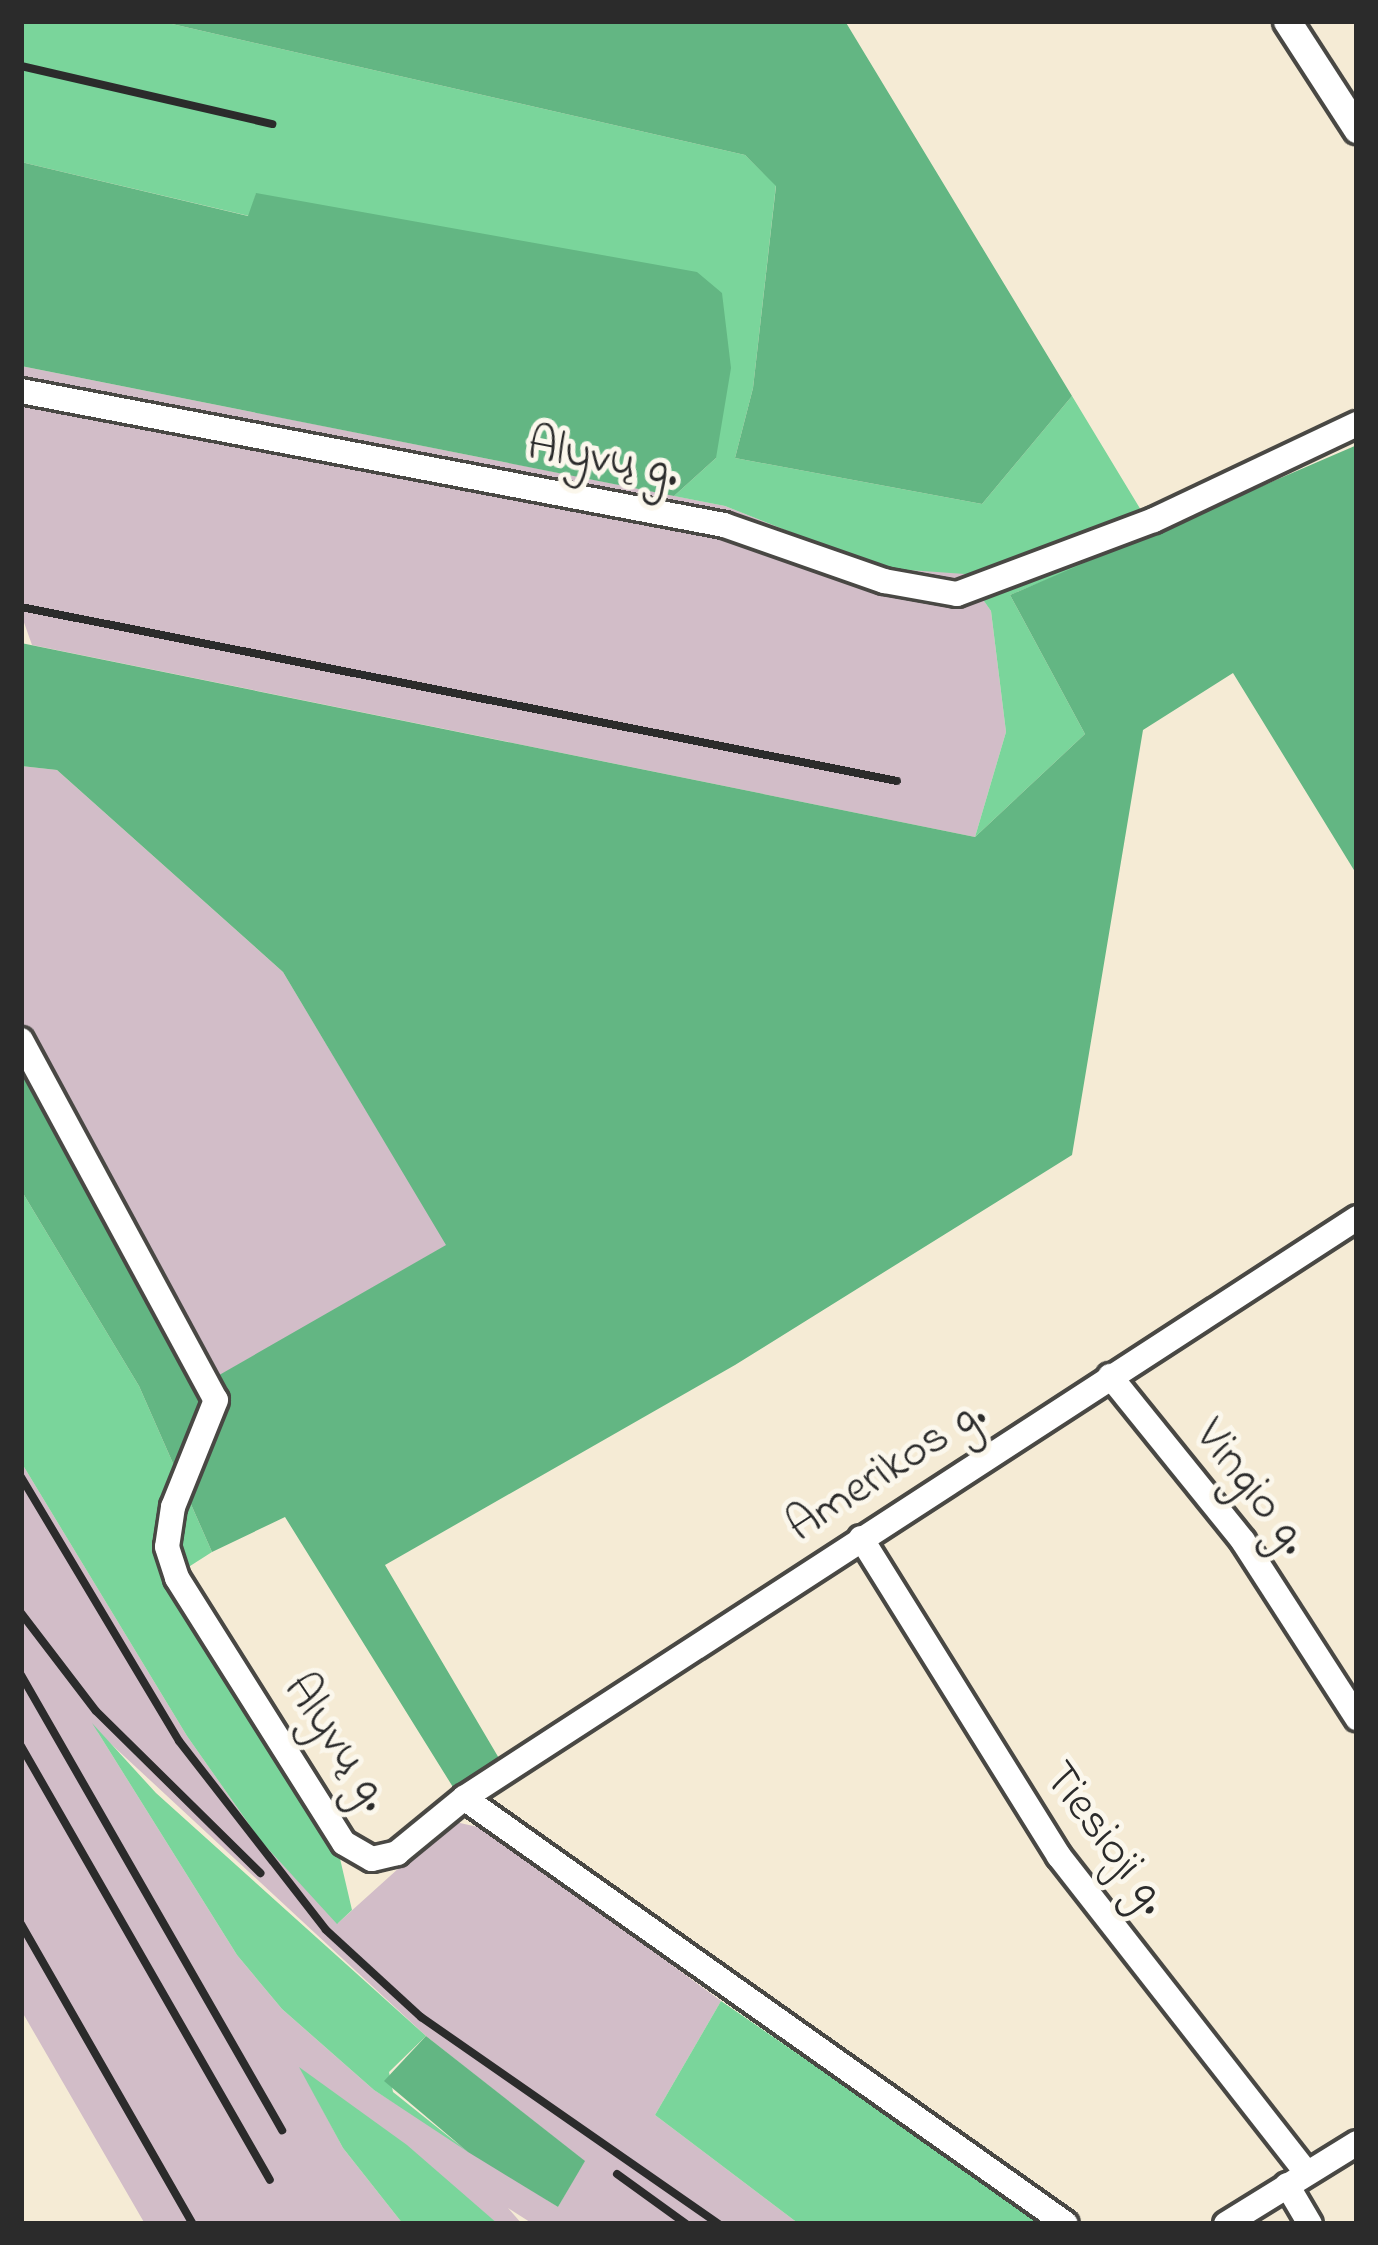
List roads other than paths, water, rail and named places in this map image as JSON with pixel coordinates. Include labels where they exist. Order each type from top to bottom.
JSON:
[{"type":"street","points":[[1287,21],[1354,118]]},
{"type":"street","name":"Alyvų g.","points":[[21,391],[724,525],[884,581],[957,594],[1154,520],[1357,424]]},
{"type":"street","name":"Alyvų g.","points":[[21,1040],[216,1400],[173,1508],[167,1547],[177,1578],[344,1843],[373,1859],[397,1853],[464,1798],[1066,2224]]},
{"type":"street","name":"Amerikos g.","points":[[464,1798],[1357,1217]]},
{"type":"street","name":"Vingio g.","points":[[1109,1376],[1243,1541],[1357,1718]]},
{"type":"street","name":"Tiesioji g.","points":[[861,1538],[1059,1856],[1297,2179]]},
{"type":"street","points":[[1226,2224],[1357,2143]]},
{"type":"street","points":[[1297,2179],[1310,2224]]},
{"type":"railway","points":[[21,66],[272,124]]},
{"type":"railway","points":[[21,607],[897,781]]},
{"type":"railway","points":[[21,1477],[179,1741],[326,1930],[421,2017],[719,2224]]},
{"type":"railway","points":[[21,1613],[96,1711],[260,1873]]},
{"type":"railway","points":[[21,1675],[282,2130]]},
{"type":"railway","points":[[21,1746],[270,2180]]},
{"type":"railway","points":[[21,1924],[193,2224]]},
{"type":"railway","points":[[617,2174],[686,2224]]}]
